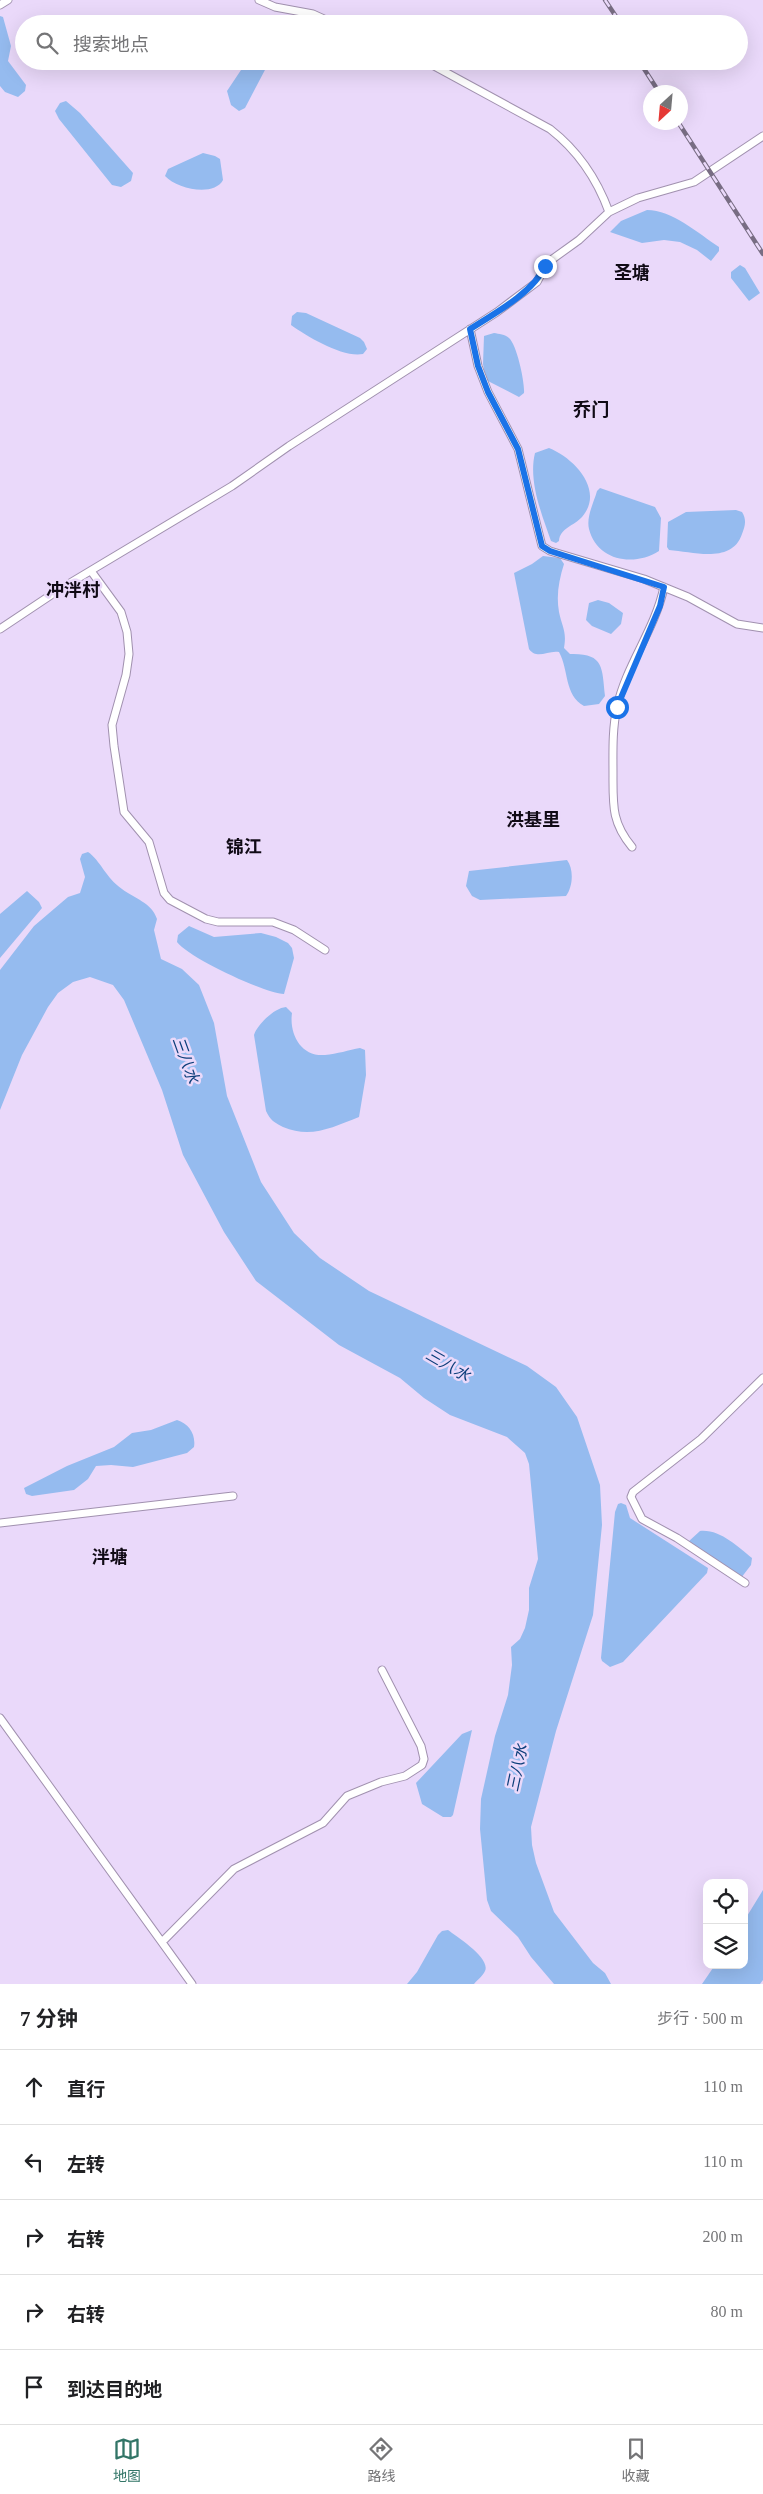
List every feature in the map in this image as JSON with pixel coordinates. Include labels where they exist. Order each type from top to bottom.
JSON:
[{"type":"street","points":[[0,5],[8,0]]},
{"type":"street","points":[[259,0],[275,7],[315,15]]},
{"type":"street","points":[[442,70],[550,129],[561,137],[570,146],[601,190],[609,212]]},
{"type":"street","points":[[0,629],[91,571],[232,486],[498,312],[537,282],[547,263],[579,240],[609,212],[638,198],[694,182],[763,136]]},
{"type":"street","points":[[470,329],[478,366],[488,392],[518,449],[542,546],[550,551],[664,587],[688,597],[737,624],[763,628]]},
{"type":"street","points":[[91,571],[116,604],[127,632],[129,654],[126,675],[112,725],[114,746],[124,812],[149,842],[164,893],[170,900],[206,919],[228,923],[273,922],[294,930],[325,950]]},
{"type":"street","points":[[632,847],[621,833],[614,817],[614,732],[617,707],[660,606],[664,587]]},
{"type":"street","points":[[745,1583],[677,1538],[642,1518],[632,1497],[633,1492],[701,1439],[763,1378]]},
{"type":"street","points":[[0,1523],[234,1496]]},
{"type":"street","points":[[162,1942],[234,1869],[323,1823],[347,1796],[381,1782],[405,1776],[422,1765],[424,1759],[421,1746],[382,1670]]},
{"type":"street","points":[[0,1718],[192,1984]]},
{"type":"water","points":[[0,16],[3,17],[11,46],[8,61],[26,85],[25,91],[18,97],[5,92],[0,86]]},
{"type":"water","points":[[241,70],[265,70],[245,108],[239,111],[231,105],[227,91]]},
{"type":"water","points":[[66,101],[80,113],[133,173],[131,181],[121,187],[112,185],[59,119],[55,111],[60,103]]},
{"type":"water","points":[[203,153],[220,159],[223,180],[218,185],[204,190],[195,189],[171,181],[165,176],[168,169]]},
{"type":"water","points":[[647,210],[666,214],[684,223],[719,247],[719,251],[711,261],[697,250],[680,242],[664,240],[642,243],[610,232],[621,221]]},
{"type":"water","points":[[740,265],[745,268],[760,293],[749,301],[731,278],[731,272]]},
{"type":"water","points":[[297,312],[306,313],[360,338],[367,349],[363,354],[346,353],[316,341],[291,325],[292,316]]},
{"type":"water","points":[[494,333],[507,337],[515,348],[524,388],[524,393],[519,397],[486,380],[483,364],[484,336]]},
{"type":"water","points":[[549,448],[568,459],[584,476],[590,496],[588,507],[582,517],[562,533],[559,541],[556,543],[551,541],[537,498],[533,475],[535,453]]},
{"type":"water","points":[[600,488],[655,507],[661,518],[659,551],[639,559],[628,560],[608,554],[600,548],[593,540],[588,524],[597,491]]},
{"type":"water","points":[[736,510],[742,512],[745,518],[745,526],[737,543],[730,549],[721,553],[700,554],[669,550],[667,547],[668,522],[686,512]]},
{"type":"water","points":[[543,556],[560,558],[564,564],[559,582],[558,600],[559,612],[565,633],[564,648],[570,654],[589,656],[599,664],[602,670],[605,696],[599,704],[584,706],[573,695],[559,652],[536,654],[529,649],[514,573]]},
{"type":"water","points":[[598,600],[609,603],[623,613],[621,624],[611,634],[592,626],[586,620],[589,603]]},
{"type":"water","name":"三八水","points":[[88,852],[116,885],[142,901],[155,913],[157,919],[154,930],[161,959],[182,969],[199,985],[214,1023],[227,1096],[261,1182],[294,1233],[320,1258],[369,1291],[527,1366],[556,1387],[577,1417],[600,1485],[602,1525],[593,1615],[556,1731],[531,1827],[532,1845],[536,1863],[554,1912],[593,1963],[605,1973],[611,1984],[554,1984],[531,1957],[518,1937],[491,1911],[487,1900],[480,1829],[481,1799],[495,1736],[508,1695],[512,1665],[511,1647],[520,1639],[525,1628],[529,1610],[529,1588],[538,1559],[529,1464],[525,1453],[507,1437],[450,1415],[424,1398],[400,1378],[339,1345],[256,1281],[224,1232],[183,1155],[162,1090],[124,1000],[113,985],[90,977],[73,982],[58,993],[48,1007],[22,1055],[0,1110],[0,970],[34,926],[68,897],[80,893],[85,877],[80,859],[82,854]]},
{"type":"water","points":[[567,860],[571,868],[572,878],[566,896],[480,900],[472,896],[466,886],[469,871]]},
{"type":"water","points":[[27,891],[39,902],[42,908],[0,958],[0,914]]},
{"type":"water","points":[[189,926],[214,937],[261,933],[288,943],[292,948],[294,958],[284,994],[261,988],[227,974],[184,949],[177,942],[178,935]]},
{"type":"water","points":[[286,1007],[292,1013],[293,1029],[298,1043],[309,1052],[325,1055],[360,1048],[365,1050],[366,1075],[359,1117],[322,1130],[303,1132],[283,1127],[269,1117],[266,1111],[254,1035],[259,1027],[276,1010]]},
{"type":"water","points":[[177,1420],[188,1427],[193,1434],[194,1447],[187,1453],[133,1467],[96,1466],[88,1479],[74,1490],[32,1496],[26,1494],[24,1488],[67,1466],[114,1447],[132,1433],[151,1430]]},
{"type":"water","points":[[618,1504],[626,1505],[630,1518],[708,1568],[707,1573],[623,1662],[610,1667],[601,1658],[615,1512]]},
{"type":"water","points":[[700,1531],[707,1531],[722,1536],[752,1558],[751,1565],[741,1578],[688,1542]]},
{"type":"water","points":[[472,1730],[453,1815],[451,1817],[443,1817],[422,1804],[416,1783],[462,1734]]},
{"type":"water","points":[[763,1890],[763,1980],[760,1984],[702,1984],[712,1969],[748,1969],[748,1914]]},
{"type":"water","points":[[448,1930],[472,1948],[483,1960],[486,1966],[483,1975],[474,1984],[407,1984],[417,1972],[438,1935],[442,1931]]},
{"type":"railway","points":[[605,0],[615,15]]},
{"type":"railway","points":[[645,70],[654,85]]},
{"type":"railway","points":[[683,130],[763,254]]},
{"type":"district","name":"圣塘","points":[[632,273]]},
{"type":"district","name":"乔门","points":[[591,410]]},
{"type":"district","name":"冲泮村","points":[[73,590]]},
{"type":"district","name":"洪基里","points":[[533,820]]},
{"type":"district","name":"锦江","points":[[244,847]]},
{"type":"district","name":"泮塘","points":[[110,1557]]},
{"type":"route","points":[[545,266],[537,282],[498,312],[470,329],[478,366],[488,392],[518,449],[526,474],[539,542],[542,546],[550,551],[644,578],[664,587],[660,606],[617,707]]}]
